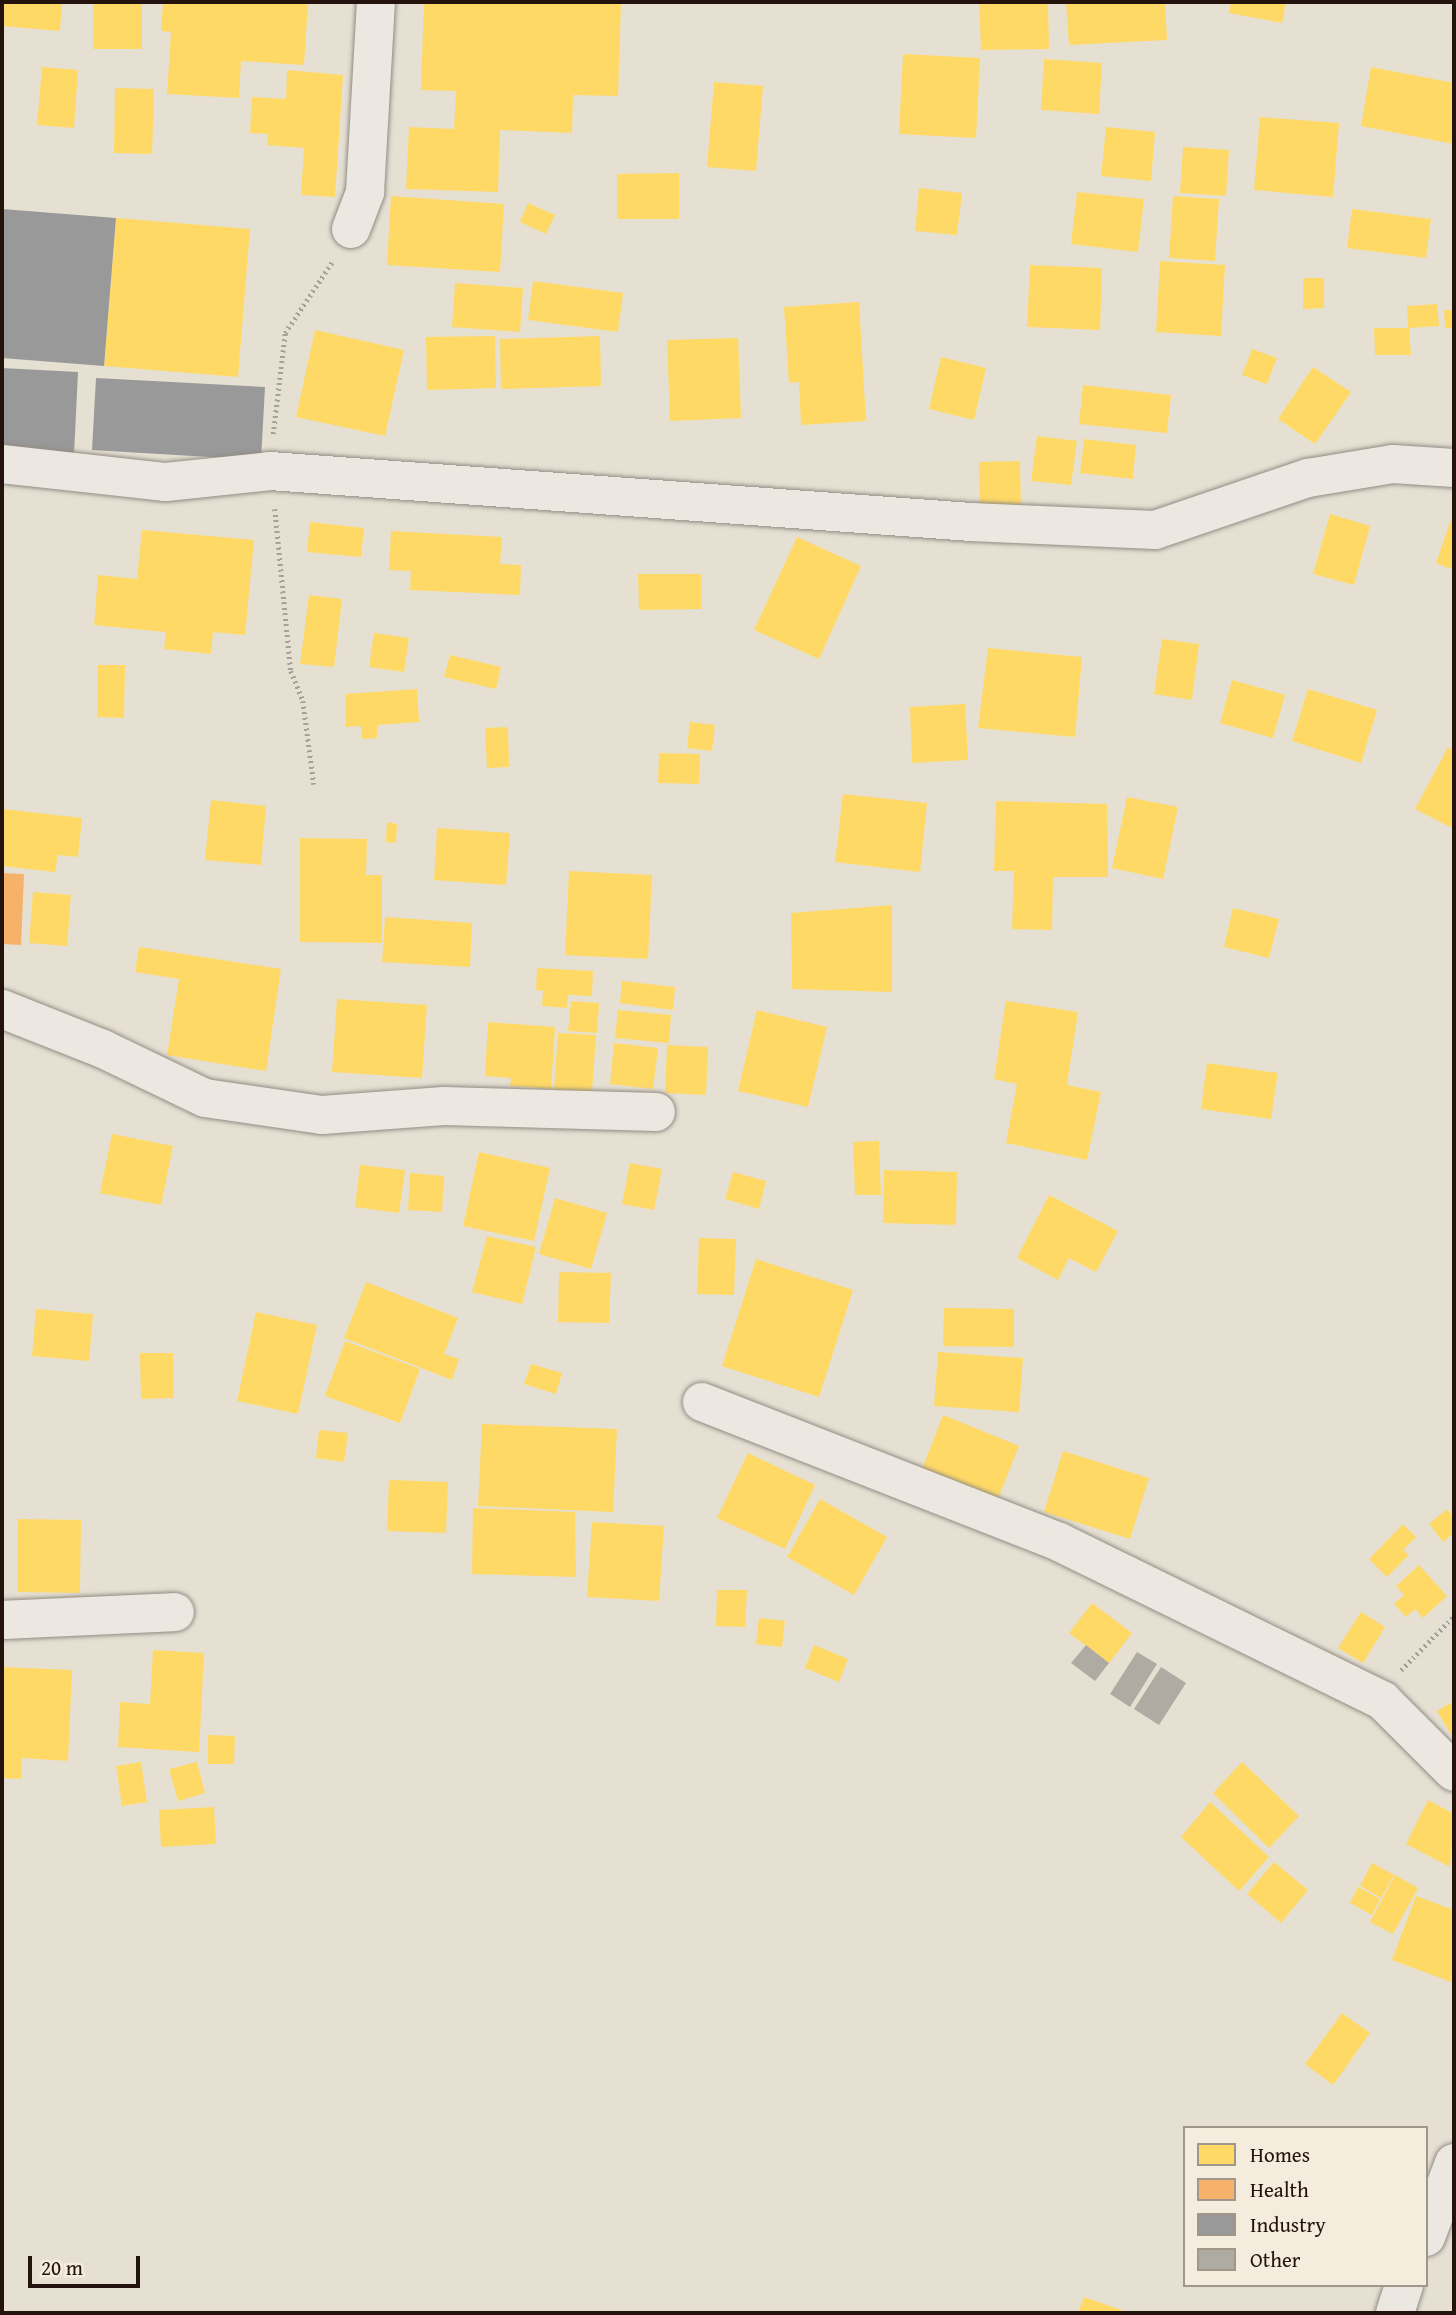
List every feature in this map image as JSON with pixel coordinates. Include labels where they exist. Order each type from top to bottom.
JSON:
[{"type":"street","points":[[351,229],[365,192],[376,2]]},
{"type":"street","points":[[2,464],[166,482],[270,471],[714,500],[971,522],[1155,530],[1308,478],[1393,464],[1454,468]]},
{"type":"street","points":[[2,1009],[103,1049],[205,1098],[322,1115],[444,1106],[656,1112]]},
{"type":"street","points":[[702,1402],[1059,1542],[1383,1701],[1454,1772]]},
{"type":"street","points":[[2,1620],[175,1612]]},
{"type":"street","points":[[1428,2232],[1454,2163]]},
{"type":"street","points":[[1395,2313],[1403,2287]]},
{"type":"path","points":[[1383,1701],[1405,1664],[1454,1616]]},
{"type":"building: Homes","points":[[2,2],[62,2],[60,31],[2,26]]},
{"type":"building: Homes","points":[[93,2],[142,2],[142,49],[93,49]]},
{"type":"building: Homes","points":[[163,2],[308,2],[304,65],[241,61],[239,98],[167,94],[171,32],[161,31]]},
{"type":"building: Homes","points":[[424,2],[621,2],[618,96],[573,95],[572,133],[500,130],[498,192],[406,189],[409,127],[454,129],[456,91],[421,90]]},
{"type":"building: Homes","points":[[979,2],[1048,2],[1049,49],[981,50]]},
{"type":"building: Homes","points":[[1066,2],[1165,2],[1167,40],[1069,45]]},
{"type":"building: Homes","points":[[1231,2],[1286,2],[1282,23],[1229,13]]},
{"type":"building: Homes","points":[[903,54],[980,58],[976,138],[899,134]]},
{"type":"building: Homes","points":[[1044,59],[1102,63],[1099,114],[1041,110]]},
{"type":"building: Homes","points":[[42,67],[78,70],[74,128],[37,125]]},
{"type":"building: Homes","points":[[1371,67],[1454,83],[1454,144],[1361,126]]},
{"type":"building: Homes","points":[[287,70],[343,75],[335,197],[301,195],[304,148],[267,145],[268,134],[250,133],[252,97],[286,99]]},
{"type":"building: Homes","points":[[714,82],[763,86],[756,171],[707,167]]},
{"type":"building: Homes","points":[[115,88],[154,89],[152,154],[114,153]]},
{"type":"building: Homes","points":[[1260,117],[1339,123],[1333,197],[1254,190]]},
{"type":"building: Homes","points":[[1106,127],[1155,132],[1151,181],[1101,176]]},
{"type":"building: Homes","points":[[1183,147],[1229,150],[1226,196],[1180,193]]},
{"type":"building: Homes","points":[[679,173],[679,219],[617,219],[617,174]]},
{"type":"building: Homes","points":[[919,188],[962,193],[957,235],[915,231]]},
{"type":"building: Homes","points":[[1077,192],[1144,199],[1138,252],[1071,244]]},
{"type":"building: Homes","points":[[391,196],[504,204],[500,272],[387,265]]},
{"type":"building: Homes","points":[[1173,196],[1219,199],[1215,261],[1169,258]]},
{"type":"building: Homes","points":[[528,203],[555,215],[546,234],[520,222]]},
{"type":"building: Homes","points":[[1352,209],[1431,219],[1426,258],[1347,248]]},
{"type":"building: Homes","points":[[116,218],[250,229],[238,377],[104,366]]},
{"type":"building: Homes","points":[[1160,261],[1225,265],[1221,336],[1156,332]]},
{"type":"building: Homes","points":[[1030,265],[1102,268],[1100,330],[1027,327]]},
{"type":"building: Homes","points":[[1303,278],[1324,278],[1324,308],[1303,309]]},
{"type":"building: Homes","points":[[533,281],[623,293],[618,332],[528,320]]},
{"type":"building: Homes","points":[[455,283],[523,288],[520,332],[452,327]]},
{"type":"building: Homes","points":[[859,302],[866,421],[801,425],[799,382],[789,383],[784,307]]},
{"type":"building: Homes","points":[[1437,304],[1439,326],[1409,328],[1411,355],[1375,355],[1374,328],[1408,328],[1407,306]]},
{"type":"building: Homes","points":[[1444,310],[1454,310],[1454,328],[1445,328]]},
{"type":"building: Homes","points":[[315,330],[404,350],[385,436],[296,417]]},
{"type":"building: Homes","points":[[495,336],[496,388],[427,390],[426,337]]},
{"type":"building: Homes","points":[[600,336],[601,386],[501,389],[500,339]]},
{"type":"building: Homes","points":[[738,338],[741,418],[670,421],[667,340]]},
{"type":"building: Homes","points":[[1252,349],[1277,358],[1267,384],[1242,375]]},
{"type":"building: Homes","points":[[941,357],[986,368],[974,420],[929,409]]},
{"type":"building: Homes","points":[[1313,367],[1351,392],[1315,444],[1278,419]]},
{"type":"building: Homes","points":[[1083,385],[1171,395],[1167,433],[1079,424]]},
{"type":"building: Homes","points":[[1037,436],[1077,441],[1071,485],[1031,481]]},
{"type":"building: Homes","points":[[1084,439],[1136,445],[1133,479],[1080,473]]},
{"type":"building: Homes","points":[[1020,461],[1021,511],[980,512],[979,462]]},
{"type":"building: Homes","points":[[1330,514],[1370,526],[1354,585],[1313,574]]},
{"type":"building: Homes","points":[[310,522],[364,528],[361,557],[307,552]]},
{"type":"building: Homes","points":[[1450,522],[1454,523],[1454,570],[1436,563]]},
{"type":"building: Homes","points":[[142,530],[254,540],[245,635],[213,632],[211,654],[164,649],[166,632],[94,625],[98,575],[137,579]]},
{"type":"building: Homes","points":[[391,531],[502,537],[500,564],[521,565],[520,595],[410,590],[411,571],[389,570]]},
{"type":"building: Homes","points":[[797,537],[861,566],[819,659],[754,630]]},
{"type":"building: Homes","points":[[638,574],[701,574],[701,609],[639,610]]},
{"type":"building: Homes","points":[[309,595],[342,599],[334,667],[300,664]]},
{"type":"building: Homes","points":[[374,633],[409,638],[404,672],[369,667]]},
{"type":"building: Homes","points":[[1162,639],[1199,644],[1192,700],[1154,694]]},
{"type":"building: Homes","points":[[988,648],[1082,657],[1075,737],[978,728]]},
{"type":"building: Homes","points":[[450,655],[501,667],[496,689],[444,677]]},
{"type":"building: Homes","points":[[98,665],[125,665],[124,718],[97,717]]},
{"type":"building: Homes","points":[[1232,680],[1285,695],[1273,738],[1220,723]]},
{"type":"building: Homes","points":[[417,689],[419,722],[377,725],[377,738],[362,739],[361,726],[346,727],[345,694]]},
{"type":"building: Homes","points":[[1308,689],[1377,710],[1361,763],[1292,741]]},
{"type":"building: Homes","points":[[965,704],[968,760],[912,763],[910,707]]},
{"type":"building: Homes","points":[[690,722],[715,725],[712,751],[687,748]]},
{"type":"building: Homes","points":[[508,727],[509,767],[487,768],[485,728]]},
{"type":"building: Homes","points":[[1448,747],[1454,751],[1454,829],[1415,809]]},
{"type":"building: Homes","points":[[659,753],[700,754],[699,784],[658,783]]},
{"type":"building: Homes","points":[[843,794],[927,803],[920,872],[835,862]]},
{"type":"building: Homes","points":[[1127,797],[1178,807],[1163,879],[1112,868]]},
{"type":"building: Homes","points":[[211,800],[266,806],[261,865],[205,860]]},
{"type":"building: Homes","points":[[996,801],[1107,804],[1108,877],[1053,877],[1052,930],[1012,929],[1014,871],[994,871]]},
{"type":"building: Homes","points":[[3,809],[82,818],[78,857],[58,855],[55,872],[2,866]]},
{"type":"building: Homes","points":[[387,822],[397,824],[396,843],[386,842]]},
{"type":"building: Homes","points":[[437,828],[510,833],[506,885],[434,880]]},
{"type":"building: Homes","points":[[300,838],[367,839],[366,875],[382,875],[382,943],[300,942]]},
{"type":"building: Homes","points":[[569,871],[652,875],[648,959],[565,955]]},
{"type":"building: Homes","points":[[33,892],[71,895],[67,946],[29,943]]},
{"type":"building: Homes","points":[[892,905],[892,992],[792,989],[791,913]]},
{"type":"building: Homes","points":[[1233,908],[1279,919],[1269,958],[1224,947]]},
{"type":"building: Homes","points":[[385,917],[472,923],[470,967],[382,962]]},
{"type":"building: Homes","points":[[139,947],[281,969],[266,1071],[167,1055],[179,979],[135,972]]},
{"type":"building: Homes","points":[[537,968],[593,971],[592,996],[568,995],[567,1008],[542,1006],[543,991],[536,990]]},
{"type":"building: Homes","points":[[622,981],[675,987],[673,1010],[620,1003]]},
{"type":"building: Homes","points":[[337,999],[427,1005],[422,1078],[332,1072]]},
{"type":"building: Homes","points":[[571,1001],[599,1003],[597,1033],[568,1031]]},
{"type":"building: Homes","points":[[1006,1001],[1078,1012],[1067,1085],[1101,1092],[1087,1160],[1006,1143],[1017,1084],[994,1079]]},
{"type":"building: Homes","points":[[618,1010],[671,1015],[669,1043],[615,1038]]},
{"type":"building: Homes","points":[[757,1010],[827,1027],[808,1107],[738,1091]]},
{"type":"building: Homes","points":[[488,1022],[555,1027],[551,1089],[510,1086],[511,1078],[485,1076]]},
{"type":"building: Homes","points":[[558,1033],[596,1035],[591,1105],[553,1102]]},
{"type":"building: Homes","points":[[614,1043],[658,1048],[653,1089],[610,1084]]},
{"type":"building: Homes","points":[[667,1045],[708,1047],[706,1095],[665,1093]]},
{"type":"building: Homes","points":[[1207,1063],[1278,1073],[1271,1119],[1201,1109]]},
{"type":"building: Homes","points":[[112,1134],[173,1146],[161,1205],[100,1193]]},
{"type":"building: Homes","points":[[879,1141],[881,1195],[855,1195],[853,1142]]},
{"type":"building: Homes","points":[[479,1152],[550,1168],[534,1241],[463,1226]]},
{"type":"building: Homes","points":[[630,1163],[662,1169],[654,1210],[622,1204]]},
{"type":"building: Homes","points":[[360,1165],[405,1170],[399,1213],[355,1207]]},
{"type":"building: Homes","points":[[884,1170],[957,1172],[956,1225],[883,1223]]},
{"type":"building: Homes","points":[[733,1172],[766,1181],[759,1209],[725,1199]]},
{"type":"building: Homes","points":[[410,1173],[444,1176],[442,1212],[408,1210]]},
{"type":"building: Homes","points":[[1049,1195],[1118,1231],[1096,1272],[1069,1258],[1058,1280],[1017,1258]]},
{"type":"building: Homes","points":[[555,1198],[607,1213],[591,1269],[539,1254]]},
{"type":"building: Homes","points":[[487,1236],[536,1247],[522,1304],[472,1292]]},
{"type":"building: Homes","points":[[699,1238],[736,1239],[734,1295],[697,1294]]},
{"type":"building: Homes","points":[[756,1259],[853,1290],[819,1397],[722,1366]]},
{"type":"building: Homes","points":[[559,1272],[611,1273],[609,1323],[558,1322]]},
{"type":"building: Homes","points":[[366,1282],[458,1318],[444,1354],[459,1359],[452,1380],[344,1338]]},
{"type":"building: Homes","points":[[944,1308],[1014,1309],[1014,1347],[943,1346]]},
{"type":"building: Homes","points":[[36,1309],[93,1314],[89,1361],[32,1356]]},
{"type":"building: Homes","points":[[256,1312],[317,1325],[298,1414],[237,1401]]},
{"type":"building: Homes","points":[[345,1341],[420,1369],[400,1423],[325,1396]]},
{"type":"building: Homes","points":[[938,1352],[1023,1358],[1019,1412],[934,1406]]},
{"type":"building: Homes","points":[[140,1353],[173,1353],[174,1398],[141,1399]]},
{"type":"building: Homes","points":[[531,1364],[562,1373],[556,1394],[524,1384]]},
{"type":"building: Homes","points":[[943,1415],[1019,1446],[998,1499],[922,1469]]},
{"type":"building: Homes","points":[[482,1424],[617,1429],[613,1512],[478,1506]]},
{"type":"building: Homes","points":[[319,1430],[348,1433],[344,1462],[316,1458]]},
{"type":"building: Homes","points":[[1063,1451],[1149,1478],[1130,1539],[1044,1512]]},
{"type":"building: Homes","points":[[748,1453],[815,1485],[785,1549],[717,1518]]},
{"type":"building: Homes","points":[[389,1480],[448,1482],[446,1533],[387,1531]]},
{"type":"building: Homes","points":[[820,1499],[887,1537],[854,1595],[787,1557]]},
{"type":"building: Homes","points":[[473,1508],[575,1512],[576,1577],[472,1574]]},
{"type":"building: Homes","points":[[1447,1509],[1454,1518],[1454,1533],[1443,1542],[1429,1524]]},
{"type":"building: Homes","points":[[18,1519],[81,1520],[80,1593],[17,1592]]},
{"type":"building: Homes","points":[[592,1522],[664,1526],[659,1601],[587,1597]]},
{"type":"building: Homes","points":[[1403,1524],[1416,1537],[1403,1550],[1409,1555],[1387,1577],[1369,1559]]},
{"type":"building: Homes","points":[[1419,1565],[1447,1596],[1423,1618],[1415,1609],[1406,1617],[1394,1604],[1404,1595],[1396,1586]]},
{"type":"building: Homes","points":[[717,1590],[747,1590],[745,1627],[716,1626]]},
{"type":"building: Homes","points":[[1092,1603],[1132,1633],[1109,1663],[1069,1633]]},
{"type":"building: Homes","points":[[1361,1612],[1385,1627],[1363,1663],[1338,1648]]},
{"type":"building: Homes","points":[[759,1618],[785,1621],[782,1647],[756,1644]]},
{"type":"building: Homes","points":[[814,1645],[848,1659],[839,1682],[805,1668]]},
{"type":"building: Homes","points":[[153,1650],[204,1653],[199,1752],[118,1747],[120,1702],[150,1704]]},
{"type":"building: Homes","points":[[2,1667],[72,1670],[68,1761],[22,1758],[21,1779],[2,1778]]},
{"type":"building: Homes","points":[[1454,1701],[1454,1735],[1452,1736],[1437,1711]]},
{"type":"building: Homes","points":[[208,1735],[235,1736],[234,1764],[208,1764]]},
{"type":"building: Homes","points":[[141,1762],[147,1802],[122,1806],[116,1766]]},
{"type":"building: Homes","points":[[197,1762],[205,1793],[178,1801],[169,1769]]},
{"type":"building: Homes","points":[[1242,1762],[1299,1816],[1269,1848],[1213,1793]]},
{"type":"building: Homes","points":[[1428,1800],[1454,1814],[1450,1867],[1406,1844]]},
{"type":"building: Homes","points":[[1210,1802],[1269,1857],[1239,1891],[1181,1837]]},
{"type":"building: Homes","points":[[214,1807],[216,1844],[161,1847],[159,1810]]},
{"type":"building: Homes","points":[[1274,1862],[1308,1890],[1281,1923],[1247,1894]]},
{"type":"building: Homes","points":[[1372,1863],[1394,1875],[1381,1898],[1360,1886]]},
{"type":"building: Homes","points":[[1395,1875],[1418,1888],[1393,1934],[1370,1922]]},
{"type":"building: Homes","points":[[1358,1887],[1380,1899],[1372,1915],[1350,1903]]},
{"type":"building: Homes","points":[[1416,1896],[1454,1910],[1454,1983],[1392,1960]]},
{"type":"building: Homes","points":[[1342,2013],[1370,2033],[1333,2085],[1305,2064]]},
{"type":"building: Homes","points":[[1084,2297],[1130,2313],[1078,2313]]},
{"type":"building: Health","points":[[2,873],[24,874],[21,945],[2,944]]},
{"type":"building: Industry","points":[[2,209],[116,218],[104,366],[2,358]]},
{"type":"building: Industry","points":[[2,368],[78,372],[74,455],[2,449]]},
{"type":"building: Industry","points":[[96,378],[265,387],[261,460],[92,450]]},
{"type":"building: Other","points":[[1086,1645],[1109,1663],[1095,1681],[1071,1663]]},
{"type":"building: Other","points":[[1137,1652],[1157,1664],[1130,1707],[1110,1694]]},
{"type":"building: Other","points":[[1161,1667],[1186,1683],[1159,1725],[1134,1709]]}]
